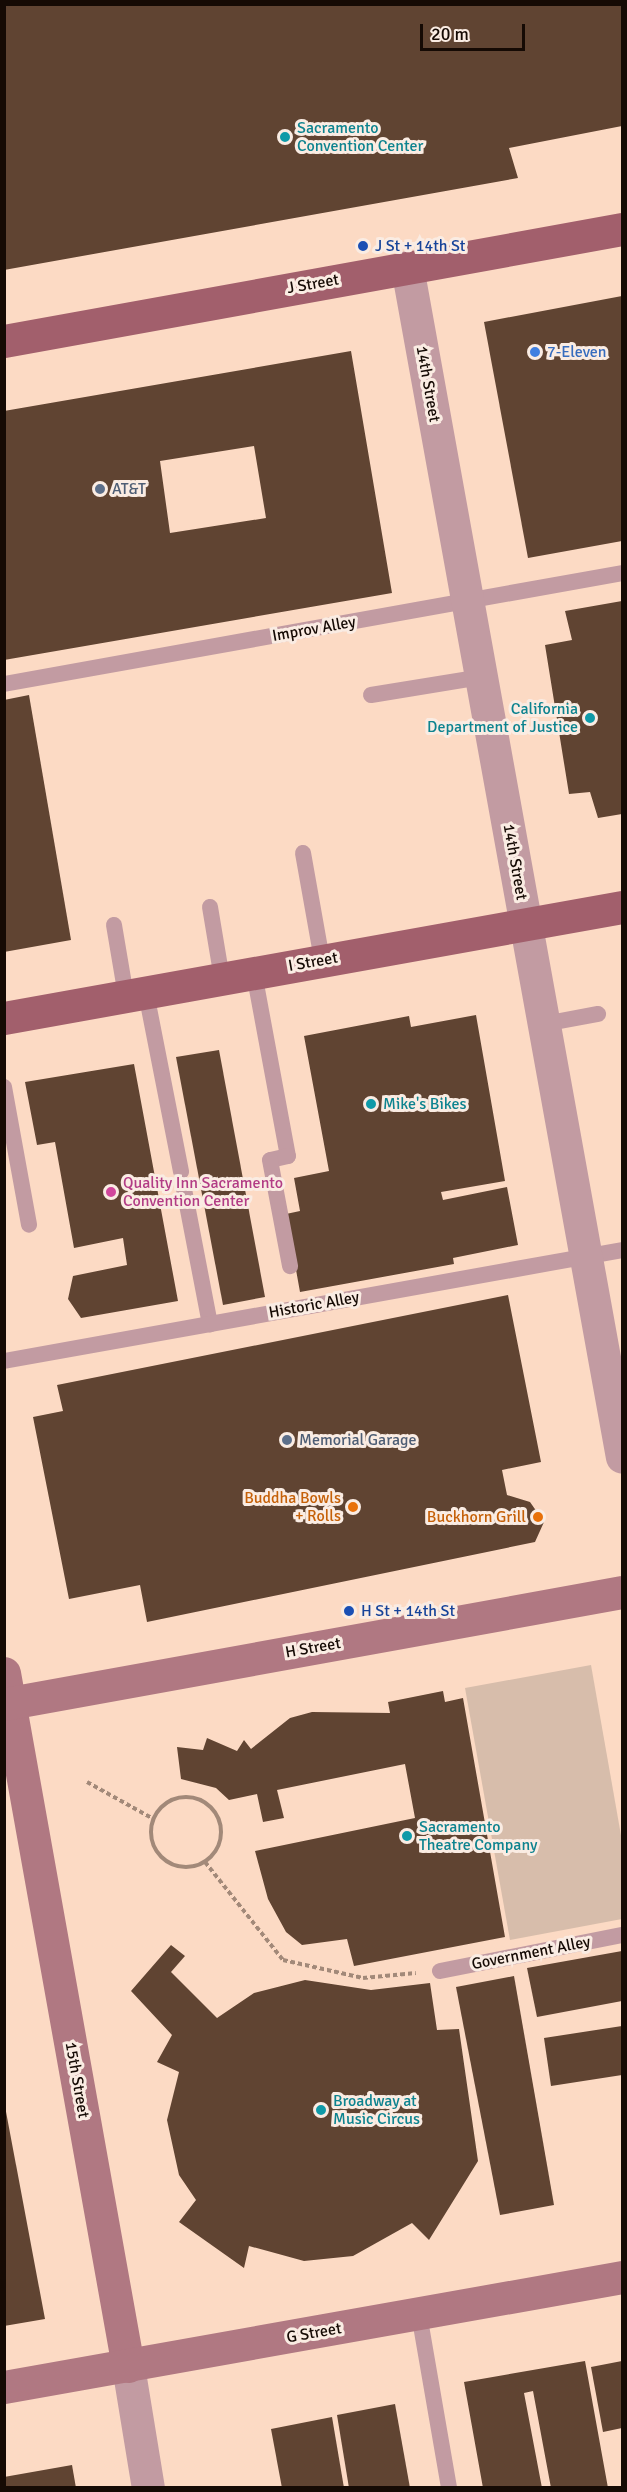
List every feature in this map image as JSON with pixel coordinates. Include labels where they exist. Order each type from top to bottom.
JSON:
[{"type":"main road","name":"J Street","points":[[4,340],[622,229]]},
{"type":"main road","name":"I Street","points":[[4,1018],[622,907]]},
{"type":"main road","name":"H Street","points":[[7,1693],[622,1592]]},
{"type":"main road","name":"15th Street","points":[[7,1693],[128,2366]]},
{"type":"main road","name":"G Street","points":[[4,2387],[622,2277]]},
{"type":"street","name":"14th Street","points":[[407,267],[622,1457]]},
{"type":"street","name":"15th Street","points":[[128,2366],[148,2487]]},
{"type":"lane","name":"Improv Alley","points":[[4,684],[622,573]]},
{"type":"lane","points":[[371,695],[481,677]]},
{"type":"lane","points":[[303,853],[322,960]]},
{"type":"lane","points":[[210,907],[222,979]]},
{"type":"lane","points":[[114,925],[136,994],[182,1178],[210,1324]]},
{"type":"lane","points":[[254,973],[288,1156],[270,1160],[290,1266]]},
{"type":"lane","points":[[544,1024],[598,1014]]},
{"type":"lane","points":[[4,1087],[29,1225]]},
{"type":"lane","name":"Historic Alley","points":[[4,1361],[622,1250]]},
{"type":"lane","name":"Government Alley","points":[[440,1971],[622,1935]]},
{"type":"lane","points":[[419,2314],[448,2487]]},
{"type":"path","points":[[87,1782],[153,1818]]},
{"type":"path","points":[[179,1797],[206,1802],[221,1832],[219,1845],[205,1862],[192,1867],[167,1863],[152,1843],[153,1818],[179,1797]]},
{"type":"path","points":[[205,1862],[283,1960],[363,1978],[440,1971]]},
{"type":"shaded area","points":[[591,1665],[622,1841],[622,1919],[510,1940],[465,1688]]},
{"type":"building","name":"Sacramento Convention Center","points":[[4,4],[622,4],[622,126],[509,148],[518,178],[4,270]]},
{"type":"building","points":[[622,296],[622,541],[528,558],[484,322]]},
{"type":"building","name":"AT&T","points":[[351,351],[392,593],[4,660],[4,411]],"holes":[[[254,446],[266,518],[170,533],[160,461]]]},
{"type":"building","name":"California Department of Justice","points":[[622,601],[622,814],[598,818],[590,792],[569,794],[545,645],[572,640],[565,611]]},
{"type":"building","points":[[29,695],[71,940],[4,952],[4,700]]},
{"type":"building","name":"Mike's Bikes","points":[[476,1015],[505,1181],[441,1192],[443,1200],[507,1187],[518,1245],[453,1258],[454,1264],[300,1292],[286,1214],[300,1211],[294,1178],[329,1171],[304,1036],[409,1016],[411,1027]]},
{"type":"building","points":[[219,1050],[265,1297],[223,1305],[176,1057]]},
{"type":"building","name":"Quality Inn Sacramento Convention Center","points":[[134,1064],[178,1301],[81,1318],[68,1299],[73,1276],[127,1265],[123,1238],[74,1248],[55,1142],[37,1145],[25,1082]]},
{"type":"building","name":"Memorial Garage","points":[[508,1295],[541,1462],[502,1470],[507,1495],[530,1502],[544,1522],[535,1542],[147,1622],[140,1585],[69,1599],[33,1417],[63,1411],[57,1385]]},
{"type":"building","name":"Sacramento Theatre Company","points":[[443,1691],[445,1702],[463,1698],[505,1937],[354,1966],[347,1939],[302,1945],[286,1932],[268,1899],[255,1851],[415,1818],[405,1764],[277,1790],[284,1818],[263,1822],[257,1794],[229,1800],[216,1788],[181,1779],[177,1747],[203,1750],[207,1738],[237,1751],[244,1740],[251,1749],[290,1718],[312,1712],[390,1713],[388,1702]]},
{"type":"building","name":"Broadway at Music Circus","points":[[171,1945],[185,1956],[171,1972],[217,2018],[254,1993],[305,1980],[371,1990],[430,1983],[437,2030],[459,2029],[478,2161],[429,2240],[412,2223],[353,2256],[304,2261],[249,2246],[244,2268],[179,2222],[196,2200],[179,2175],[167,2120],[179,2072],[157,2062],[172,2035],[131,1991]]},
{"type":"building","points":[[622,1951],[622,2001],[537,2017],[527,1968]]},
{"type":"building","points":[[514,1976],[554,2205],[500,2215],[456,1987]]},
{"type":"building","points":[[622,2026],[622,2075],[551,2086],[544,2038]]},
{"type":"building","points":[[4,2101],[45,2319],[4,2326]]},
{"type":"building","points":[[585,2361],[608,2488],[551,2488],[533,2391],[524,2393],[542,2488],[483,2488],[464,2382]]},
{"type":"building","points":[[622,2361],[622,2428],[603,2432],[591,2367]]},
{"type":"building","points":[[395,2404],[410,2488],[349,2488],[337,2415]]},
{"type":"building","points":[[332,2417],[344,2488],[282,2488],[271,2429]]},
{"type":"building","points":[[72,2465],[76,2488],[4,2488],[4,2477]]},
{"type":"place","name":"Sacramento Convention Center","points":[[285,137]]},
{"type":"place","name":"J St + 14th St","points":[[363,246]]},
{"type":"place","name":"7-Eleven","points":[[535,352]]},
{"type":"place","name":"AT&T","points":[[100,489]]},
{"type":"place","name":"California Department of Justice","points":[[590,718]]},
{"type":"place","name":"Mike's Bikes","points":[[371,1104]]},
{"type":"place","name":"Quality Inn Sacramento Convention Center","points":[[111,1192]]},
{"type":"place","name":"Memorial Garage","points":[[287,1440]]},
{"type":"place","name":"Buddha Bowls + Rolls","points":[[353,1507]]},
{"type":"place","name":"Buckhorn Grill","points":[[538,1517]]},
{"type":"place","name":"H St + 14th St","points":[[349,1611]]},
{"type":"place","name":"Sacramento Theatre Company","points":[[407,1836]]},
{"type":"place","name":"Broadway at Music Circus","points":[[321,2110]]}]
